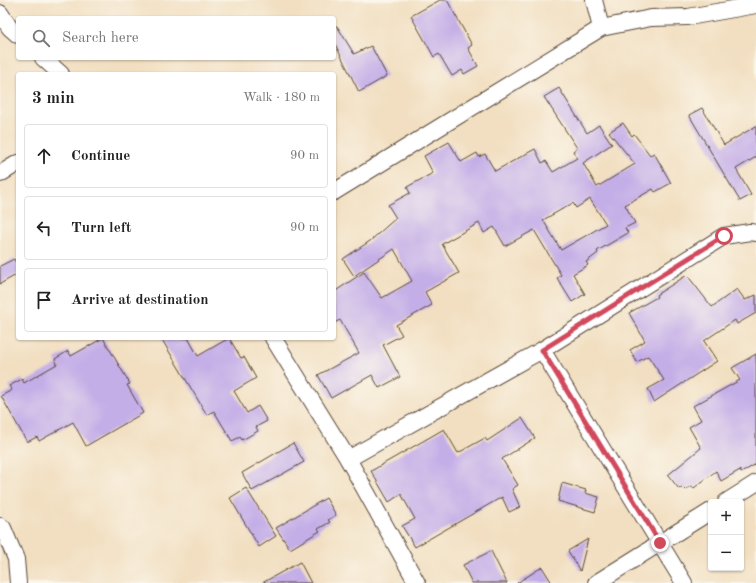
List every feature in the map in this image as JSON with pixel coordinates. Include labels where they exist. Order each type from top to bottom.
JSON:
[{"type":"street","points":[[594,0],[602,28]]},
{"type":"street","points":[[336,191],[602,28],[651,18],[688,17],[756,5]]},
{"type":"street","points":[[0,13],[10,28],[16,33]]},
{"type":"street","points":[[45,60],[59,72]]},
{"type":"street","points":[[0,174],[16,164]]},
{"type":"street","points":[[348,459],[542,350],[724,236],[750,232],[756,233]]},
{"type":"street","points":[[275,340],[348,459],[417,583]]},
{"type":"street","points":[[542,350],[684,583]]},
{"type":"street","points":[[731,499],[756,483]]},
{"type":"street","points":[[596,583],[708,513]]},
{"type":"street","points":[[0,526],[16,559],[18,583]]},
{"type":"building","points":[[440,0],[447,0],[472,45],[468,48],[478,66],[464,74],[462,70],[452,76],[439,54],[434,57],[411,16]]},
{"type":"building","points":[[336,26],[354,54],[371,46],[387,76],[359,92],[336,46]]},
{"type":"building","points":[[559,88],[587,133],[599,125],[612,144],[583,163],[597,187],[635,164],[609,132],[623,123],[632,136],[634,134],[650,155],[654,153],[671,183],[655,192],[653,189],[625,205],[635,223],[625,228],[628,233],[597,251],[598,253],[586,262],[588,265],[573,274],[585,294],[572,302],[557,278],[561,275],[534,230],[505,246],[494,227],[484,233],[479,223],[442,244],[459,273],[425,292],[432,305],[396,325],[402,335],[383,345],[400,377],[379,388],[372,375],[331,398],[318,375],[359,353],[340,320],[336,322],[336,291],[364,272],[382,298],[412,281],[394,249],[354,276],[343,259],[370,241],[396,218],[388,205],[410,193],[407,187],[433,173],[424,156],[449,142],[461,162],[477,153],[479,157],[485,154],[495,171],[535,149],[542,163],[546,161],[553,172],[577,158],[573,151],[577,148],[544,97]],"holes":[[[590,199],[606,224],[561,250],[543,220],[573,203],[576,208]]]},
{"type":"building","points":[[702,108],[724,145],[756,126],[756,157],[736,169],[751,195],[740,201],[689,115]]},
{"type":"building","points":[[14,259],[16,263],[16,275],[0,284],[0,266]]},
{"type":"building","points":[[687,275],[712,307],[737,289],[745,300],[756,295],[756,313],[737,324],[735,320],[704,341],[717,361],[654,402],[648,389],[664,380],[648,356],[637,362],[630,350],[645,341],[629,313],[657,297],[656,295]]},
{"type":"building","points":[[99,340],[104,340],[130,384],[127,385],[143,413],[86,446],[73,422],[39,441],[37,437],[27,442],[1,396],[12,390],[9,386],[22,379],[24,383],[57,364],[55,359],[68,351],[71,356]]},
{"type":"building","points":[[162,340],[189,340],[198,356],[226,340],[230,340],[241,358],[244,357],[256,378],[234,391],[247,413],[258,406],[267,421],[256,427],[258,431],[242,440],[240,437],[232,441],[214,411],[207,415]]},
{"type":"building","points":[[756,354],[756,464],[741,473],[740,470],[721,481],[716,471],[694,488],[691,486],[685,490],[682,487],[679,489],[668,475],[701,448],[689,427],[701,420],[693,406],[740,380],[732,368]]},
{"type":"building","points":[[522,418],[535,438],[502,459],[518,485],[512,489],[520,507],[509,512],[502,497],[415,547],[402,526],[415,519],[401,494],[389,502],[371,471],[444,429],[458,453],[485,438],[487,441]]},
{"type":"building","points":[[293,443],[304,462],[252,491],[242,473]]},
{"type":"building","points":[[562,483],[586,490],[585,493],[599,497],[595,512],[558,501]]},
{"type":"building","points":[[246,488],[276,536],[259,547],[230,498]]},
{"type":"building","points":[[326,498],[336,515],[328,520],[330,522],[318,529],[320,531],[290,549],[276,528]]},
{"type":"building","points":[[588,539],[580,571],[568,551]]},
{"type":"building","points":[[491,551],[507,583],[472,583],[463,565]]},
{"type":"building","points":[[300,562],[311,583],[262,583]]},
{"type":"building","points":[[542,567],[552,583],[517,583]]},
{"type":"route","points":[[660,543],[542,350],[724,236]]}]
